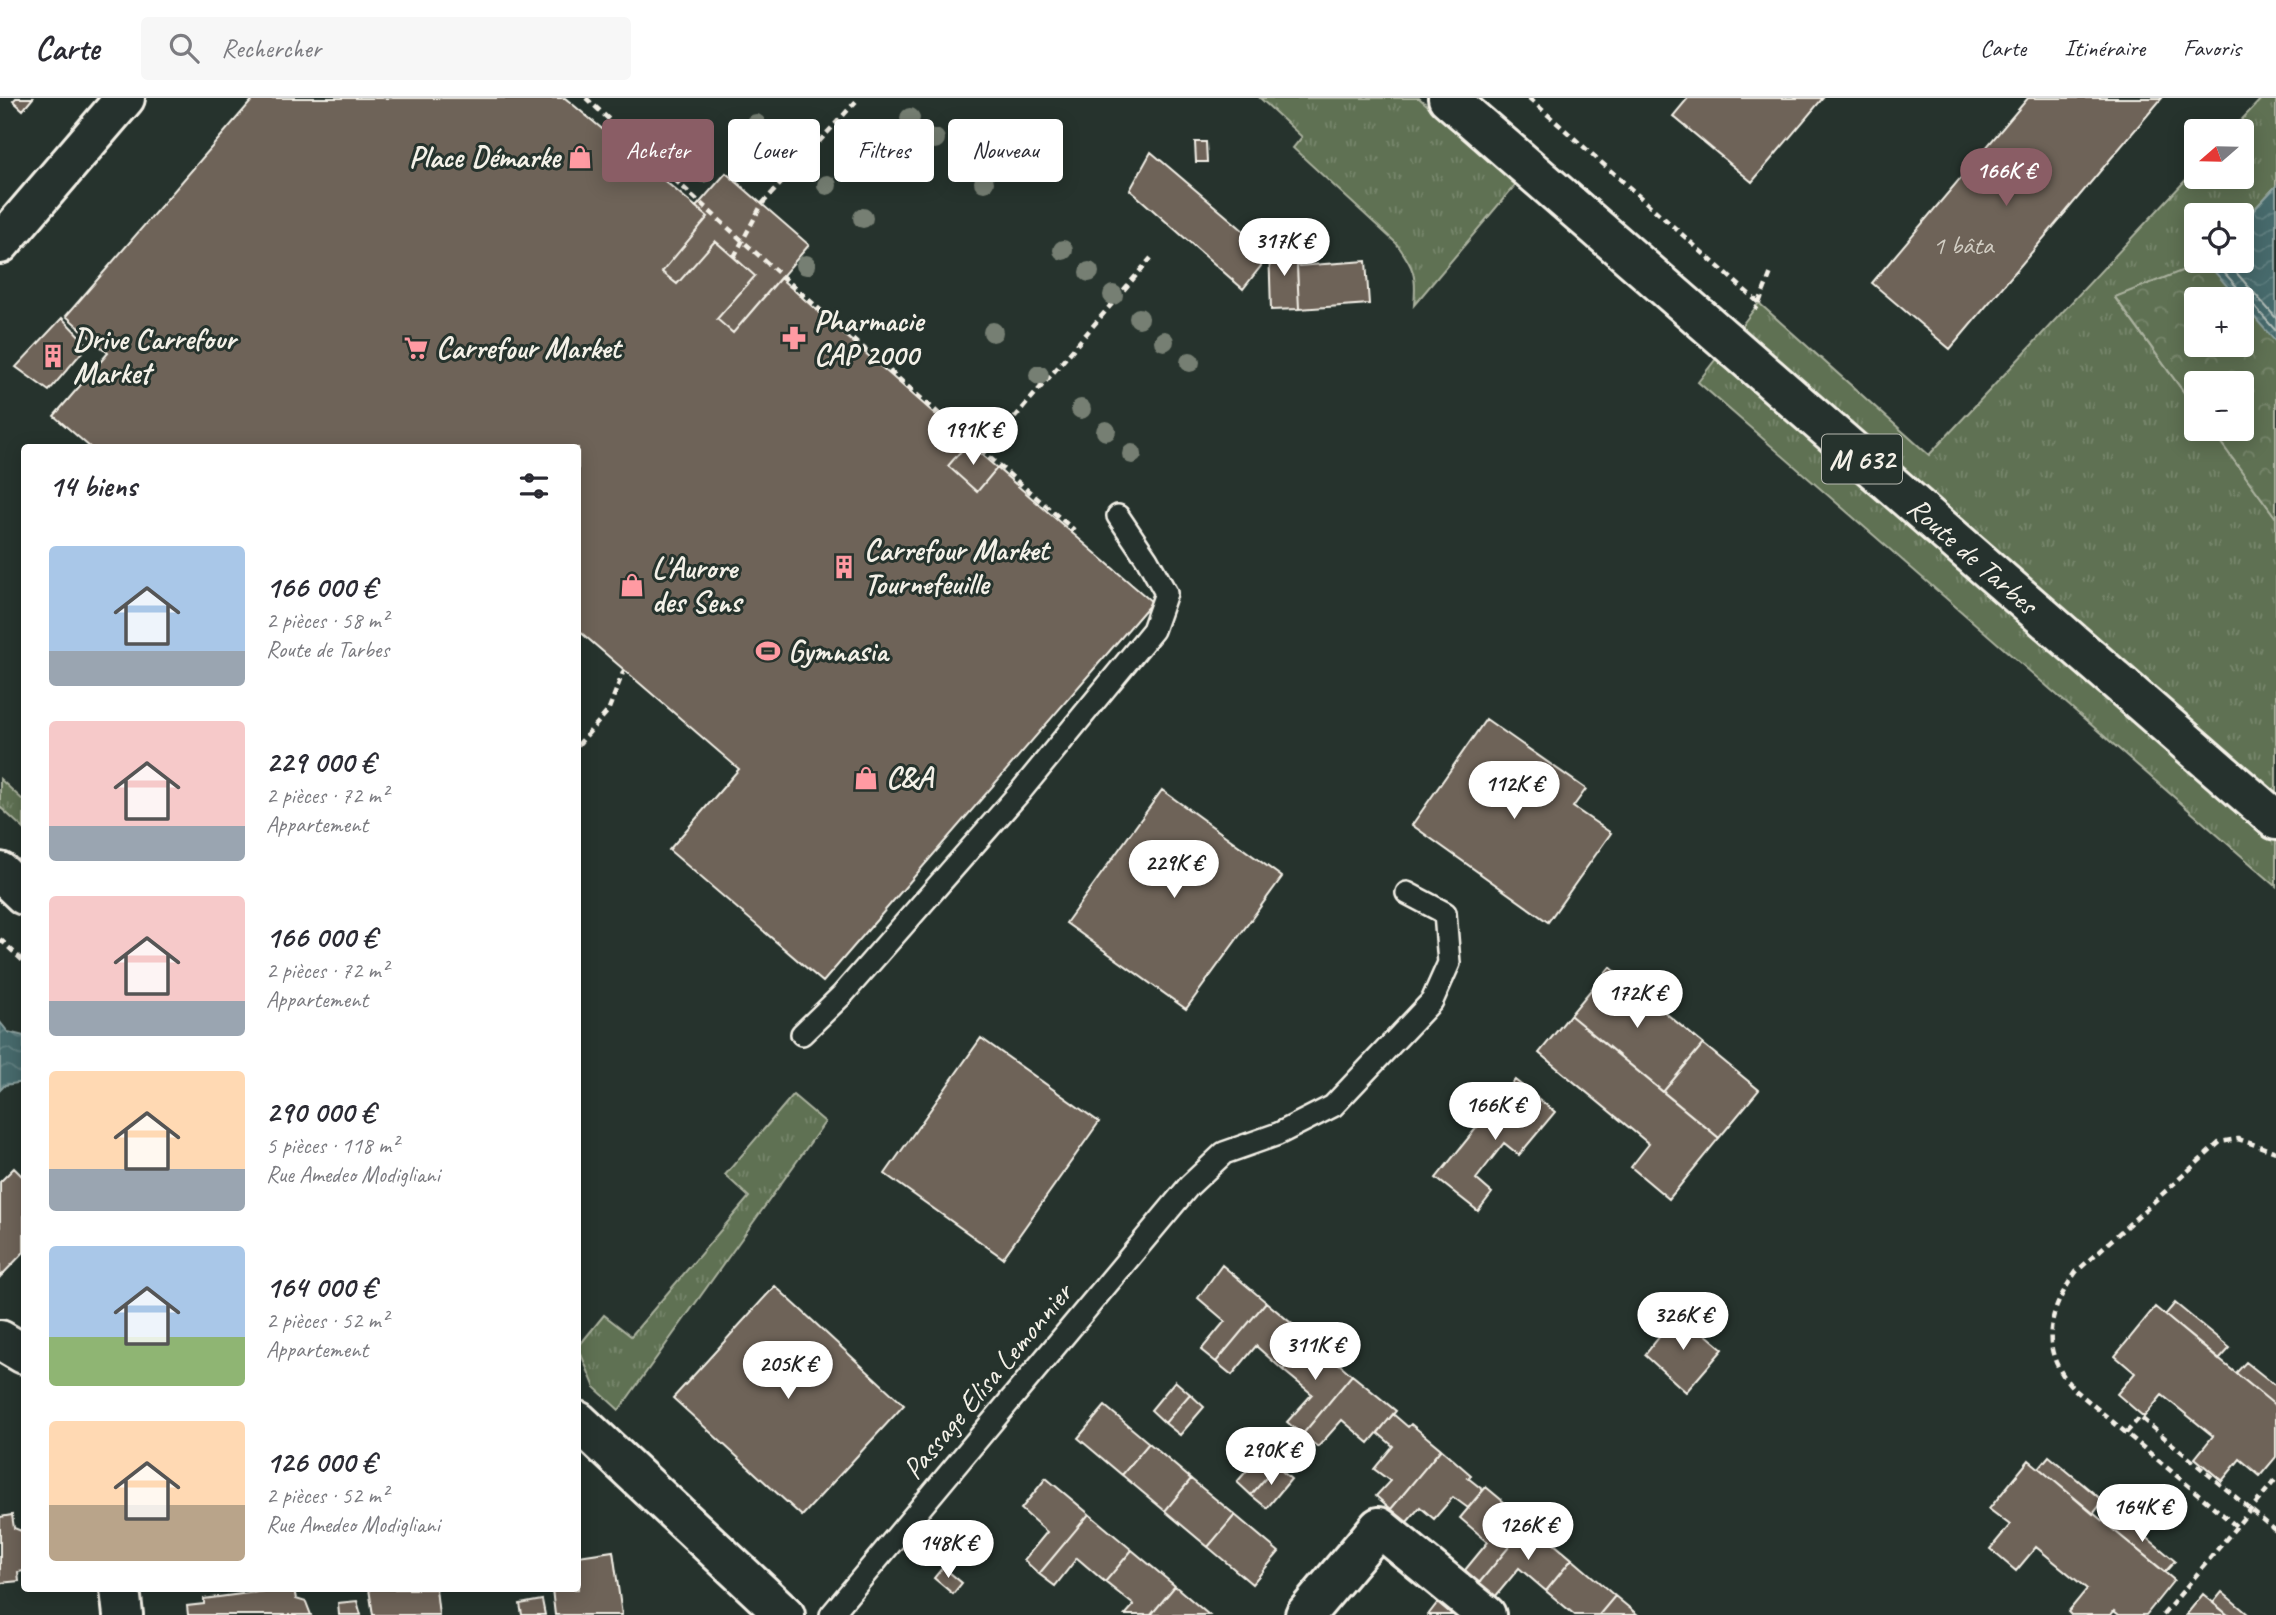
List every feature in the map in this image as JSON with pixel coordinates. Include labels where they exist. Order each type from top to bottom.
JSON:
[{"type":"main road","points":[[0,244],[125,98]]},
{"type":"main road","name":"Route de Tarbes","points":[[1448,98],[2276,820]]},
{"type":"main road","points":[[0,872],[21,892]]},
{"type":"main road","points":[[0,1340],[21,1352]]},
{"type":"main road","points":[[581,1424],[785,1615]]},
{"type":"main road","points":[[1306,1615],[1379,1527],[1486,1615]]},
{"type":"main road","points":[[120,1592],[123,1615]]},
{"type":"lane","points":[[802,1034],[842,995],[1020,792],[1153,631],[1166,593],[1118,516]]},
{"type":"lane","name":"Passage Elisa Lemonnier","points":[[831,1615],[1189,1186],[1224,1153],[1278,1134],[1333,1106],[1432,1000],[1449,963],[1445,913],[1407,893]]},
{"type":"path","points":[[586,98],[742,243],[978,450],[1073,529],[1070,532]]},
{"type":"path","points":[[734,257],[762,204],[859,98]]},
{"type":"path","points":[[1529,98],[1759,303]]},
{"type":"path","points":[[978,450],[1011,422],[1151,258]]},
{"type":"path","points":[[1729,343],[1759,303],[1772,270]]},
{"type":"path","points":[[581,742],[608,711],[624,670]]},
{"type":"path","points":[[0,939],[21,959]]},
{"type":"path","points":[[2236,1526],[2073,1388],[2057,1371],[2050,1348],[2052,1322],[2060,1296],[2076,1272],[2220,1142],[2238,1139],[2276,1152]]},
{"type":"path","points":[[2126,1433],[2140,1417],[2276,1531]]},
{"type":"path","points":[[2163,1615],[2276,1479]]},
{"type":"green space","points":[[1260,98],[1419,98],[1516,184],[1414,305],[1413,272],[1396,243],[1293,148],[1302,137]]},
{"type":"green space","points":[[2262,98],[2276,98],[2276,186],[2254,210],[2254,203],[2184,203],[2184,271],[2115,298],[2184,393],[2184,441],[2220,441],[2276,518],[2276,886],[1698,382],[1759,303],[1929,455],[2184,182],[2184,189],[2254,189],[2254,119],[2242,119]]},
{"type":"green space","points":[[2276,186],[2276,518],[2220,441],[2254,441],[2254,371],[2184,371],[2184,392],[2115,297],[2184,270],[2184,273],[2254,273],[2254,210]]},
{"type":"green space","points":[[0,779],[21,798],[21,826],[0,807]]},
{"type":"green space","points":[[793,1095],[825,1122],[619,1410],[595,1388],[581,1354],[581,1343],[604,1315],[631,1336],[749,1197],[725,1175]]},
{"type":"water","points":[[2276,186],[2276,342],[2254,317],[2254,287],[2228,287],[2216,273],[2254,273],[2254,210]]},
{"type":"water","points":[[0,1022],[8,1032],[21,1035],[21,1082],[5,1085],[0,1090]]},
{"type":"building","points":[[16,98],[33,98],[23,110],[13,101]]},
{"type":"building","name":"Carrefour Market Tournefeuille","points":[[254,98],[565,98],[602,129],[602,182],[666,182],[708,217],[662,272],[677,284],[715,241],[755,276],[717,319],[733,333],[780,278],[968,443],[948,466],[977,492],[997,468],[1152,602],[823,982],[669,850],[739,769],[581,633],[581,444],[86,444],[54,416],[108,353],[66,316]]},
{"type":"building","points":[[1688,98],[1823,98],[1752,182],[1673,116]]},
{"type":"building","points":[[2028,98],[2162,98],[1950,349],[1872,283]]},
{"type":"building","points":[[1195,142],[1206,142],[1207,162],[1196,162]]},
{"type":"building","points":[[1151,152],[1258,243],[1261,266],[1243,289],[1130,190]]},
{"type":"building","points":[[726,173],[728,182],[736,182],[809,245],[733,333],[717,319],[755,276],[734,257],[715,241],[677,284],[662,272],[708,217],[696,207]]},
{"type":"building","points":[[1296,246],[1299,309],[1271,310],[1269,247]]},
{"type":"building","points":[[1366,261],[1369,304],[1299,309],[1297,266]]},
{"type":"building","name":"Drive Carrefour Market","points":[[62,318],[88,345],[49,391],[16,367]]},
{"type":"building","points":[[968,443],[997,468],[977,492],[948,466]]},
{"type":"building","points":[[1486,719],[1586,789],[1573,807],[1611,833],[1548,922],[1412,825]]},
{"type":"building","points":[[1162,790],[1282,877],[1186,1009],[1066,923]]},
{"type":"building","points":[[1610,967],[1703,1044],[1663,1092],[1570,1015]]},
{"type":"building","points":[[1570,1015],[1719,1138],[1669,1199],[1631,1167],[1649,1144],[1539,1053]]},
{"type":"building","points":[[981,1038],[1099,1122],[1003,1258],[885,1174]]},
{"type":"building","points":[[1703,1044],[1759,1090],[1719,1138],[1663,1092]]},
{"type":"building","points":[[1515,1080],[1555,1112],[1519,1155],[1504,1143],[1476,1179],[1492,1193],[1478,1211],[1436,1178]]},
{"type":"building","points":[[14,1168],[21,1175],[21,1255],[0,1277],[0,1182]]},
{"type":"building","points":[[1222,1265],[1266,1302],[1216,1362],[1201,1350],[1225,1321],[1198,1298]]},
{"type":"building","points":[[775,1286],[904,1405],[802,1516],[673,1398]]},
{"type":"building","points":[[1266,1302],[1309,1338],[1283,1370],[1256,1346],[1232,1375],[1216,1362]]},
{"type":"building","points":[[2175,1303],[2230,1348],[2219,1360],[2165,1315]]},
{"type":"building","points":[[2155,1307],[2276,1406],[2276,1457],[2260,1476],[2240,1459],[2222,1481],[2195,1458],[2213,1436],[2162,1395],[2144,1417],[2117,1394],[2135,1373],[2115,1356]]},
{"type":"building","points":[[1679,1312],[1723,1349],[1686,1392],[1645,1355]]},
{"type":"building","points":[[1309,1338],[1352,1375],[1302,1435],[1287,1422],[1312,1394],[1283,1370]]},
{"type":"building","points":[[2246,1362],[2276,1386],[2276,1406],[2236,1373]]},
{"type":"building","points":[[1352,1375],[1396,1411],[1369,1443],[1342,1420],[1318,1447],[1302,1435]]},
{"type":"building","points":[[1175,1381],[1190,1394],[1165,1423],[1151,1410]]},
{"type":"building","points":[[1190,1394],[1204,1407],[1180,1435],[1165,1423]]},
{"type":"building","points":[[1105,1406],[1149,1443],[1122,1475],[1078,1438]]},
{"type":"building","points":[[1393,1414],[1408,1427],[1411,1424],[1441,1449],[1391,1509],[1376,1496],[1390,1481],[1374,1469],[1393,1446],[1378,1433]]},
{"type":"building","points":[[1149,1443],[1191,1479],[1165,1511],[1122,1475]]},
{"type":"building","points":[[1441,1449],[1471,1475],[1468,1478],[1483,1490],[1468,1508],[1453,1497],[1434,1519],[1420,1507],[1407,1522],[1391,1509]]},
{"type":"building","points":[[1261,1454],[1276,1466],[1251,1495],[1237,1482]]},
{"type":"building","points":[[2049,1456],[2103,1501],[2093,1514],[2039,1468]]},
{"type":"building","points":[[2029,1460],[2174,1580],[2146,1615],[2119,1615],[2114,1611],[2111,1615],[2071,1615],[2068,1612],[2087,1589],[2036,1547],[2016,1571],[1990,1549],[2010,1525],[1989,1509]]},
{"type":"building","points":[[1276,1466],[1291,1479],[1267,1508],[1251,1495]]},
{"type":"building","points":[[1046,1478],[1089,1514],[1039,1574],[1024,1560],[1047,1532],[1021,1509]]},
{"type":"building","points":[[1191,1479],[1235,1515],[1208,1547],[1165,1511]]},
{"type":"building","points":[[1486,1487],[1529,1523],[1479,1583],[1465,1570],[1488,1542],[1460,1518]]},
{"type":"building","points":[[1089,1514],[1132,1550],[1105,1582],[1077,1558],[1055,1586],[1039,1574]]},
{"type":"building","points":[[12,1515],[14,1528],[21,1531],[19,1581],[0,1583],[0,1517]]},
{"type":"building","points":[[1235,1515],[1279,1552],[1252,1584],[1208,1547]]},
{"type":"building","points":[[2120,1515],[2175,1561],[2165,1572],[2110,1527]]},
{"type":"building","points":[[1529,1523],[1572,1559],[1546,1591],[1519,1568],[1495,1597],[1479,1583]]},
{"type":"building","points":[[1132,1550],[1175,1586],[1151,1615],[1125,1615],[1134,1605],[1105,1582]]},
{"type":"building","points":[[613,1551],[622,1615],[555,1615],[552,1592],[581,1592],[581,1556]]},
{"type":"building","points":[[1572,1559],[1615,1596],[1599,1615],[1575,1615],[1546,1591]]},
{"type":"building","points":[[943,1567],[962,1583],[953,1594],[934,1578]]},
{"type":"building","points":[[1175,1586],[1209,1615],[1151,1615]]},
{"type":"building","points":[[257,1592],[295,1592],[296,1599],[306,1602],[311,1615],[188,1615],[187,1606],[204,1604],[204,1599]]},
{"type":"building","points":[[369,1592],[436,1592],[439,1615],[373,1615]]},
{"type":"building","points":[[2222,1592],[2249,1615],[2228,1615],[2213,1603]]},
{"type":"building","points":[[2203,1594],[2228,1615],[2186,1615]]},
{"type":"building","points":[[1615,1596],[1638,1615],[1599,1615]]},
{"type":"building","points":[[542,1600],[545,1615],[522,1615],[520,1604]]},
{"type":"building","points":[[357,1601],[361,1615],[339,1615],[338,1603]]},
{"type":"building","points":[[1438,1602],[1453,1615],[1428,1615]]},
{"type":"place","name":"Place Démarke","points":[[580,157]]},
{"type":"place","name":"Pharmacie CAP 2000","points":[[794,338]]},
{"type":"place","name":"Carrefour Market","points":[[416,348]]},
{"type":"place","name":"Drive Carrefour Market","points":[[53,356]]},
{"type":"place","name":"Carrefour Market Tournefeuille","points":[[844,567]]},
{"type":"place","name":"L'Aurore des Sens","points":[[632,585]]},
{"type":"place","name":"Gymnasia","points":[[768,651]]},
{"type":"place","name":"C&A","points":[[866,778]]}]
